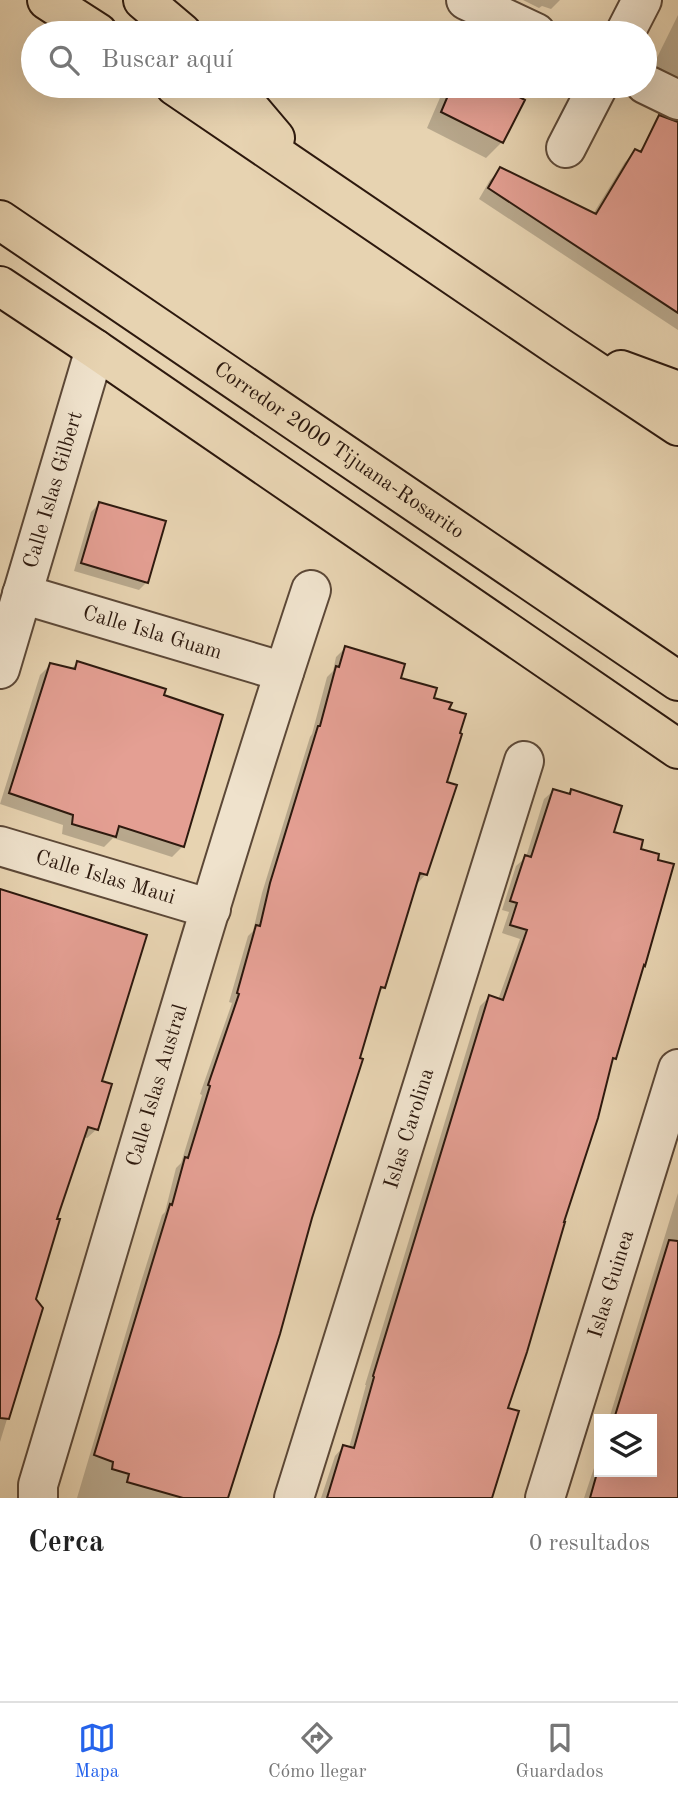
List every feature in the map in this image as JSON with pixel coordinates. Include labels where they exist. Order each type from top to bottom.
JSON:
[{"type":"highway","points":[[47,0],[79,21]]},
{"type":"highway","points":[[143,0],[168,21]]},
{"type":"highway","points":[[193,98],[678,426]]},
{"type":"highway","points":[[241,98],[309,176]]},
{"type":"highway","name":"Corredor 2000 Tijuana-Rosarito","points":[[0,220],[678,681]]},
{"type":"highway","points":[[0,286],[678,749]]},
{"type":"highway","points":[[562,349],[678,390]]},
{"type":"street","points":[[466,0],[511,21]]},
{"type":"street","points":[[631,21],[642,0]]},
{"type":"street","points":[[657,90],[678,100]]},
{"type":"street","points":[[566,148],[592,98]]},
{"type":"street","name":"Calle Islas Gilbert","points":[[0,669],[95,349]]},
{"type":"street","name":"Calle Islas Austral","points":[[38,1498],[38,1485],[211,909],[311,590]]},
{"type":"street","name":"Calle Isla Guam","points":[[22,594],[284,672]]},
{"type":"street","name":"Islas Carolina","points":[[294,1498],[524,761]]},
{"type":"street","name":"Calle Islas Maui","points":[[0,846],[211,909]]},
{"type":"street","name":"Islas Guinea","points":[[545,1498],[678,1069]]},
{"type":"building","points":[[447,98],[525,100],[503,143],[441,112]]},
{"type":"building","points":[[659,115],[678,122],[678,313],[488,188],[500,167],[596,214],[635,149],[641,152]]},
{"type":"building","points":[[99,502],[166,521],[148,583],[81,563]]},
{"type":"building","points":[[345,646],[405,664],[401,678],[437,688],[434,698],[452,703],[449,709],[466,714],[447,782],[457,785],[427,875],[420,873],[385,988],[381,987],[360,1058],[363,1059],[228,1498],[183,1498],[127,1482],[129,1474],[112,1469],[113,1462],[94,1455],[170,1204],[172,1205],[185,1157],[188,1158],[210,1086],[208,1085],[239,994],[237,993],[256,925],[260,926],[270,883],[320,726],[336,666],[339,667]]},
{"type":"building","points":[[77,661],[166,689],[164,695],[223,715],[184,847],[119,826],[116,837],[72,824],[73,815],[9,793],[50,663],[75,669]]},
{"type":"building","points":[[553,789],[570,794],[571,789],[622,806],[614,832],[643,840],[641,849],[659,854],[658,860],[674,864],[508,1408],[519,1411],[492,1498],[327,1498],[343,1445],[354,1448],[373,1376],[489,995],[503,1000],[527,930],[510,925],[517,903],[510,901],[525,855],[531,857]]},
{"type":"building","points":[[0,889],[147,935],[102,1081],[112,1084],[98,1130],[88,1127],[57,1219],[60,1219],[36,1299],[43,1308],[9,1419],[0,1418]]},
{"type":"building","points":[[669,1240],[678,1241],[678,1498],[590,1498],[596,1477],[657,1477],[657,1414],[616,1414]]}]
